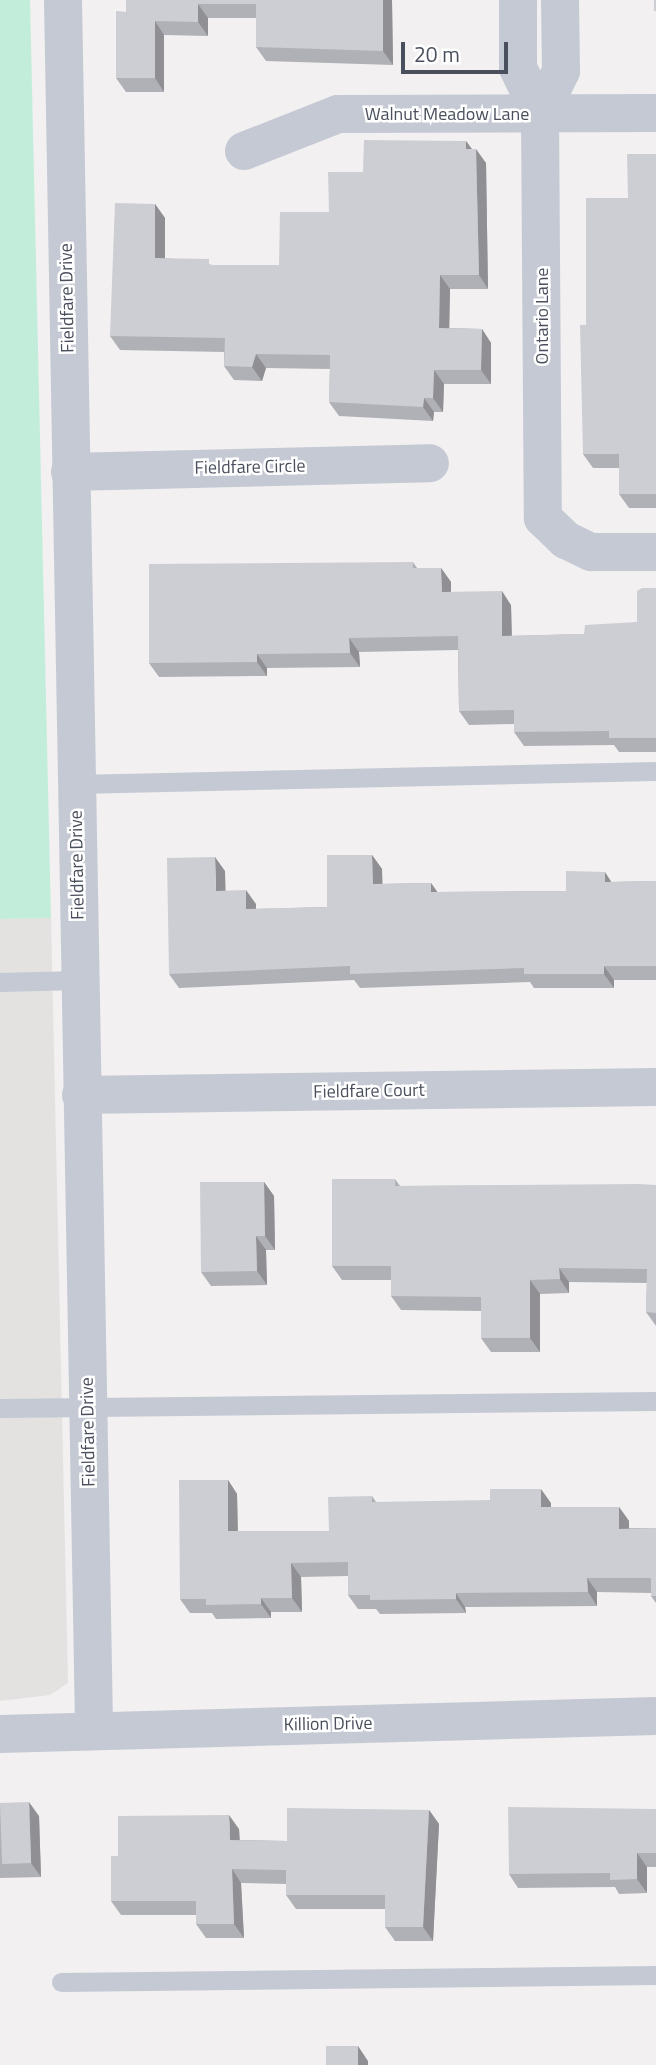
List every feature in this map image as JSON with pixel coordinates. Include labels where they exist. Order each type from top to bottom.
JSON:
[{"type":"street","name":"Fieldfare Drive","points":[[62,0],[93,1729]]},
{"type":"street","name":"Ontario Lane","points":[[519,0],[518,68],[540,114],[543,518],[566,541],[591,552],[656,552]]},
{"type":"street","name":"Ontario Lane","points":[[540,114],[561,71],[560,0]]},
{"type":"street","name":"Walnut Meadow Lane","points":[[244,151],[338,114],[656,113]]},
{"type":"street","name":"Fieldfare Circle","points":[[70,471],[430,463]]},
{"type":"street","name":"Fieldfare Court","points":[[82,1095],[656,1087]]},
{"type":"street","name":"Killion Drive","points":[[0,1734],[93,1729],[656,1716]]},
{"type":"lane","points":[[75,784],[656,771]]},
{"type":"lane","points":[[0,982],[79,980]]},
{"type":"lane","points":[[0,1408],[656,1401]]},
{"type":"lane","points":[[61,1982],[656,1975]]},
{"type":"shaded area","points":[[51,918],[68,1683],[50,1695],[0,1701],[0,919]]},
{"type":"green space","points":[[0,0],[30,0],[51,918],[0,919]]},
{"type":"building","points":[[126,0],[383,0],[383,51],[256,47],[256,4],[198,4],[198,22],[155,21],[155,78],[116,78],[116,11],[126,12]]},
{"type":"building","points":[[364,140],[466,141],[466,149],[476,149],[479,275],[440,275],[439,328],[482,329],[481,370],[434,370],[433,398],[424,398],[423,407],[329,402],[330,355],[256,354],[252,367],[224,366],[225,338],[110,336],[115,203],[155,204],[155,258],[209,259],[209,265],[279,265],[280,212],[329,212],[328,172],[363,172]]},
{"type":"building","points":[[627,154],[656,154],[656,494],[619,494],[619,454],[583,454],[580,325],[586,325],[586,198],[628,198]]},
{"type":"building","points":[[413,562],[413,568],[441,568],[442,592],[502,591],[502,636],[584,634],[585,625],[637,622],[637,591],[642,588],[656,588],[656,738],[609,738],[609,731],[514,732],[514,710],[459,711],[458,636],[349,638],[350,653],[257,654],[257,662],[149,663],[149,564]]},
{"type":"building","points":[[327,855],[372,855],[373,884],[431,883],[431,892],[566,891],[566,871],[605,872],[605,882],[656,881],[656,966],[604,966],[604,974],[524,974],[524,968],[350,974],[350,966],[169,974],[167,858],[215,857],[216,891],[246,890],[246,909],[327,907]]},
{"type":"building","points":[[332,1179],[395,1179],[395,1186],[656,1185],[656,1313],[646,1312],[647,1269],[559,1268],[560,1279],[530,1280],[530,1338],[481,1338],[481,1297],[391,1296],[391,1266],[332,1266]]},
{"type":"building","points":[[200,1182],[264,1182],[265,1236],[256,1236],[257,1271],[201,1272]]},
{"type":"building","points":[[179,1480],[228,1480],[228,1531],[329,1531],[328,1497],[372,1496],[372,1502],[490,1500],[490,1489],[541,1489],[541,1507],[619,1507],[619,1529],[656,1528],[656,1596],[651,1596],[651,1578],[587,1578],[588,1592],[456,1593],[456,1599],[370,1600],[370,1595],[348,1595],[348,1562],[291,1563],[292,1598],[261,1598],[261,1604],[206,1605],[206,1599],[180,1599]]},
{"type":"building","points":[[29,1802],[31,1863],[2,1864],[0,1803]]},
{"type":"building","points":[[508,1807],[656,1809],[656,1853],[637,1853],[637,1879],[610,1880],[610,1873],[509,1874]]},
{"type":"building","points":[[287,1808],[429,1810],[423,1927],[385,1927],[385,1895],[286,1895],[286,1870],[232,1869],[234,1924],[196,1924],[196,1901],[111,1901],[111,1856],[118,1856],[118,1816],[229,1815],[230,1840],[287,1841]]},
{"type":"building","points":[[326,2046],[358,2046],[358,2065],[326,2065]]}]
